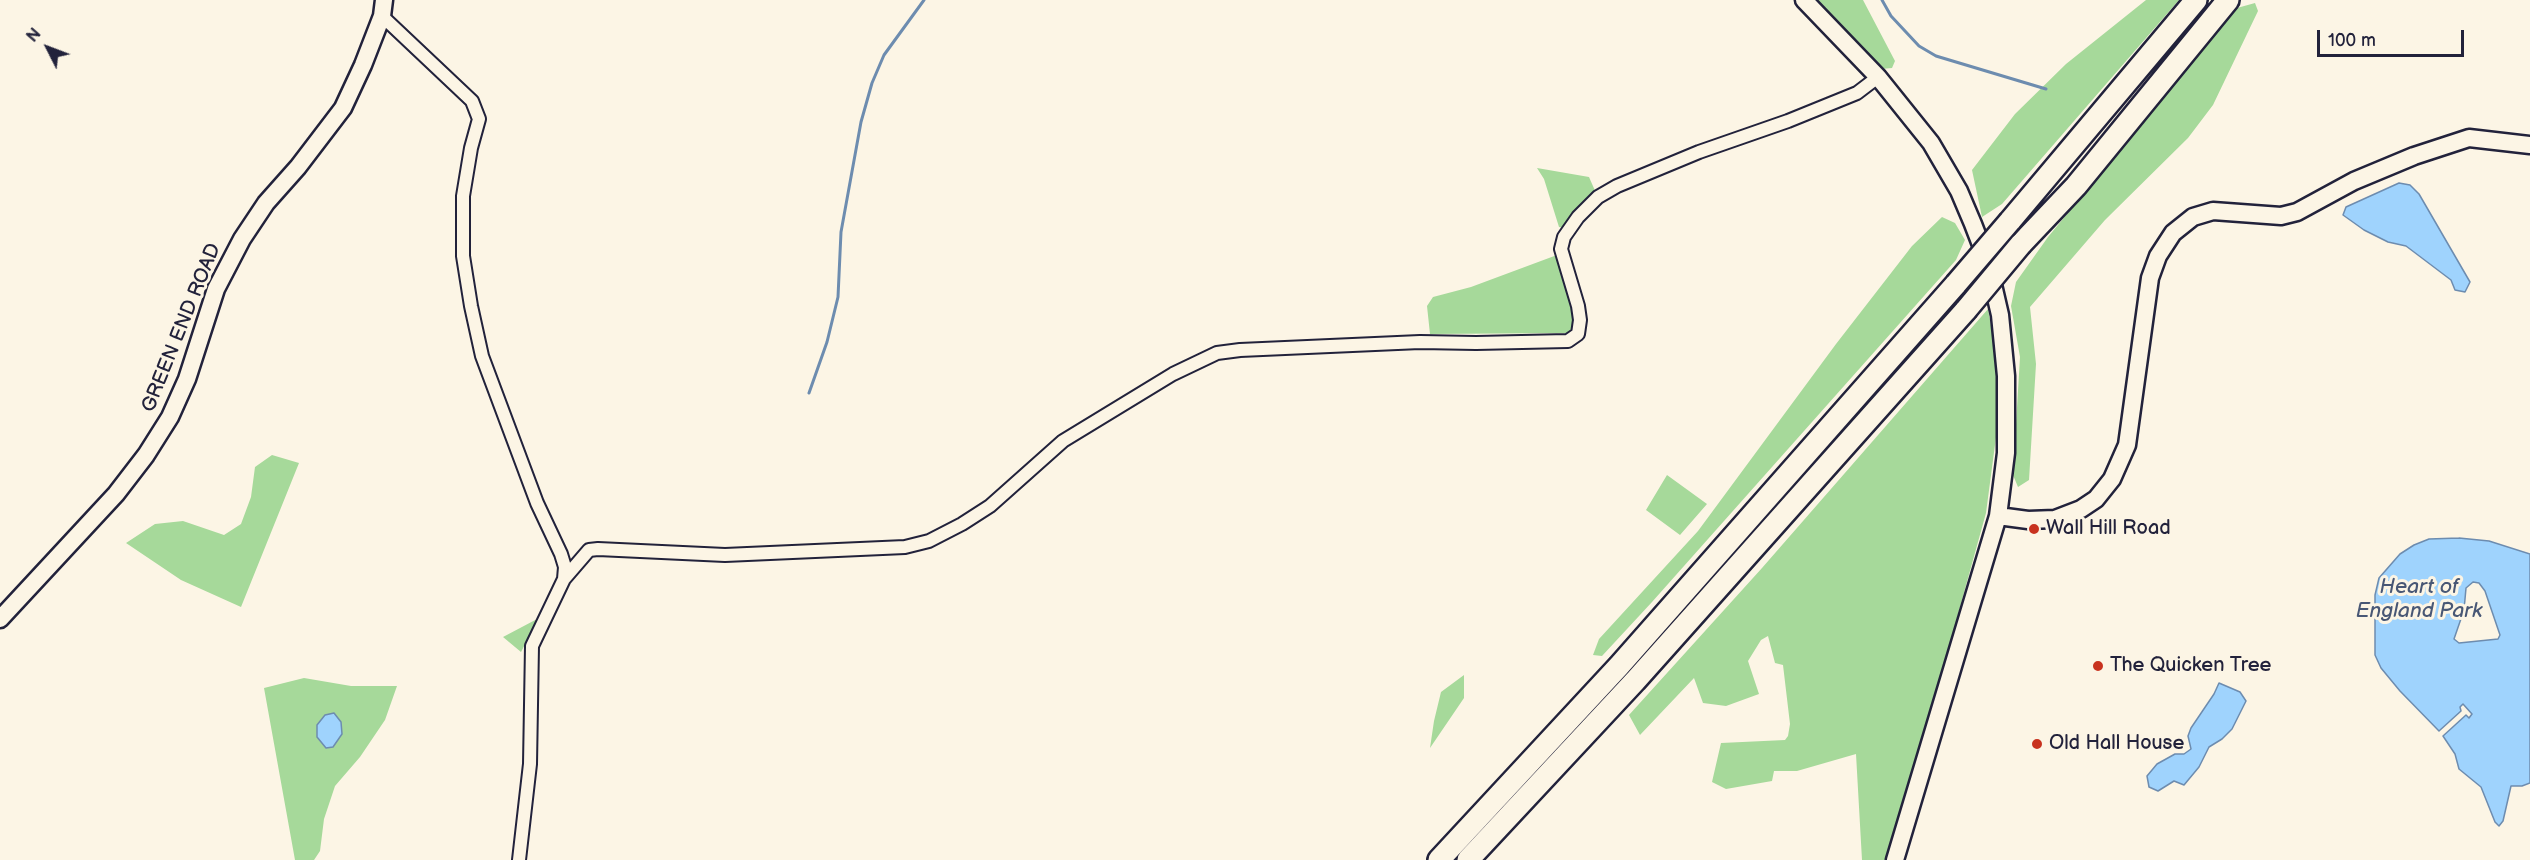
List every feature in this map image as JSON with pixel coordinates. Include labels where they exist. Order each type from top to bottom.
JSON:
[{"type":"highway","points":[[1439,860],[1619,666],[1956,284],[2196,0]]},
{"type":"highway","points":[[1468,860],[1635,681],[1966,310],[2021,244],[2076,186],[2228,0]]},
{"type":"street","points":[[1804,0],[1878,77],[1930,142],[1959,191],[1988,263],[2000,315],[2006,376],[2006,453],[1998,516],[1895,860]]},
{"type":"street","points":[[383,8],[472,101],[479,119],[471,148],[463,196],[463,256],[471,306],[482,356],[537,503],[561,554],[565,567],[564,579]]},
{"type":"street","name":"GREEN END ROAD","points":[[0,619],[116,494],[146,455],[170,417],[186,379],[216,289],[242,239],[266,203],[298,167],[343,108],[363,65],[383,8]]},
{"type":"street","points":[[561,554],[598,549],[725,555],[905,547],[929,541],[962,524],[990,506],[1063,441],[1164,380],[1217,354],[1251,350],[1420,342],[1568,340],[1578,334],[1580,320],[1561,249],[1564,237],[1578,217],[1598,197],[1617,186],[1699,152],[1788,121],[1857,93],[1878,77]]},
{"type":"street","points":[[1998,516],[2028,520],[2055,519],[2081,509],[2096,499],[2112,479],[2127,445],[2150,278],[2158,256],[2173,233],[2193,217],[2213,212],[2281,216],[2297,212],[2354,181],[2414,156],[2469,138],[2530,145]]},
{"type":"street","points":[[519,860],[530,764],[532,646],[564,579],[589,550]]},
{"type":"green space","points":[[1815,0],[1863,0],[1895,61],[1892,68],[1881,69]]},
{"type":"green space","points":[[2146,0],[2179,0],[2002,204],[1982,217],[1972,170],[2015,114],[2066,64]]},
{"type":"green space","points":[[2255,3],[2258,11],[2213,105],[2188,138],[2105,220],[2030,307],[2036,364],[2029,480],[2018,487],[2013,475],[2020,357],[2011,306],[2016,282],[2048,237],[2237,8]]},
{"type":"green space","points":[[1537,168],[1589,177],[1596,193],[1564,228],[1559,227],[1544,179]]},
{"type":"green space","points":[[1942,217],[1955,223],[1965,240],[1956,260],[1652,602],[1602,656],[1593,655],[1599,639],[1698,531],[1836,344],[1912,246]]},
{"type":"green space","points":[[1557,255],[1574,314],[1573,327],[1568,333],[1430,334],[1427,306],[1433,297],[1471,287]]},
{"type":"green space","points":[[1988,309],[1997,359],[2000,407],[1986,513],[1890,860],[1862,860],[1856,754],[1797,771],[1774,771],[1772,781],[1726,789],[1712,782],[1721,743],[1785,740],[1788,736],[1790,724],[1783,665],[1775,663],[1768,636],[1761,640],[1748,661],[1759,694],[1726,706],[1703,703],[1694,678],[1640,735],[1629,715],[1762,568]]},
{"type":"green space","points":[[272,455],[299,463],[241,607],[181,580],[126,543],[155,524],[183,521],[224,535],[241,524],[251,497],[255,467]]},
{"type":"green space","points":[[1667,475],[1707,504],[1680,535],[1646,510]]},
{"type":"green space","points":[[539,618],[521,652],[503,637]]},
{"type":"green space","points":[[1464,675],[1464,698],[1430,748],[1441,692]]},
{"type":"green space","points":[[304,678],[351,686],[397,686],[385,720],[360,757],[335,786],[324,819],[320,851],[314,860],[295,860],[264,688]]},
{"type":"water","points":[[2399,183],[2410,185],[2419,194],[2470,282],[2465,292],[2455,290],[2451,280],[2406,246],[2388,242],[2364,230],[2343,215],[2346,207]]},
{"type":"water","name":"Heart of England Park","points":[[2459,538],[2489,541],[2530,554],[2530,783],[2511,786],[2503,821],[2499,826],[2495,822],[2481,787],[2459,769],[2455,754],[2443,736],[2466,715],[2469,718],[2472,714],[2463,704],[2460,707],[2461,711],[2439,731],[2400,691],[2381,668],[2375,655],[2375,595],[2379,578],[2400,554],[2429,539]],"holes":[[[2473,582],[2479,583],[2485,591],[2500,635],[2498,639],[2459,643],[2454,639],[2464,610],[2466,588]]]},
{"type":"water","points":[[2219,683],[2240,692],[2246,701],[2232,729],[2209,747],[2199,767],[2184,785],[2174,781],[2158,791],[2149,787],[2147,776],[2157,764],[2175,754],[2184,754],[2191,749],[2188,736],[2191,728]]},
{"type":"water","points":[[334,713],[341,722],[342,734],[333,747],[326,748],[317,737],[317,725],[325,715]]},
{"type":"waterway","points":[[809,393],[827,342],[838,297],[841,232],[861,122],[872,83],[884,55],[924,0]]},
{"type":"waterway","points":[[1882,0],[1891,16],[1919,46],[1936,56],[2046,89]]},
{"type":"place","name":"Wall Hill Road","points":[[2034,529]]},
{"type":"place","name":"The Quicken Tree","points":[[2098,666]]},
{"type":"place","name":"Old Hall House","points":[[2037,744]]}]
